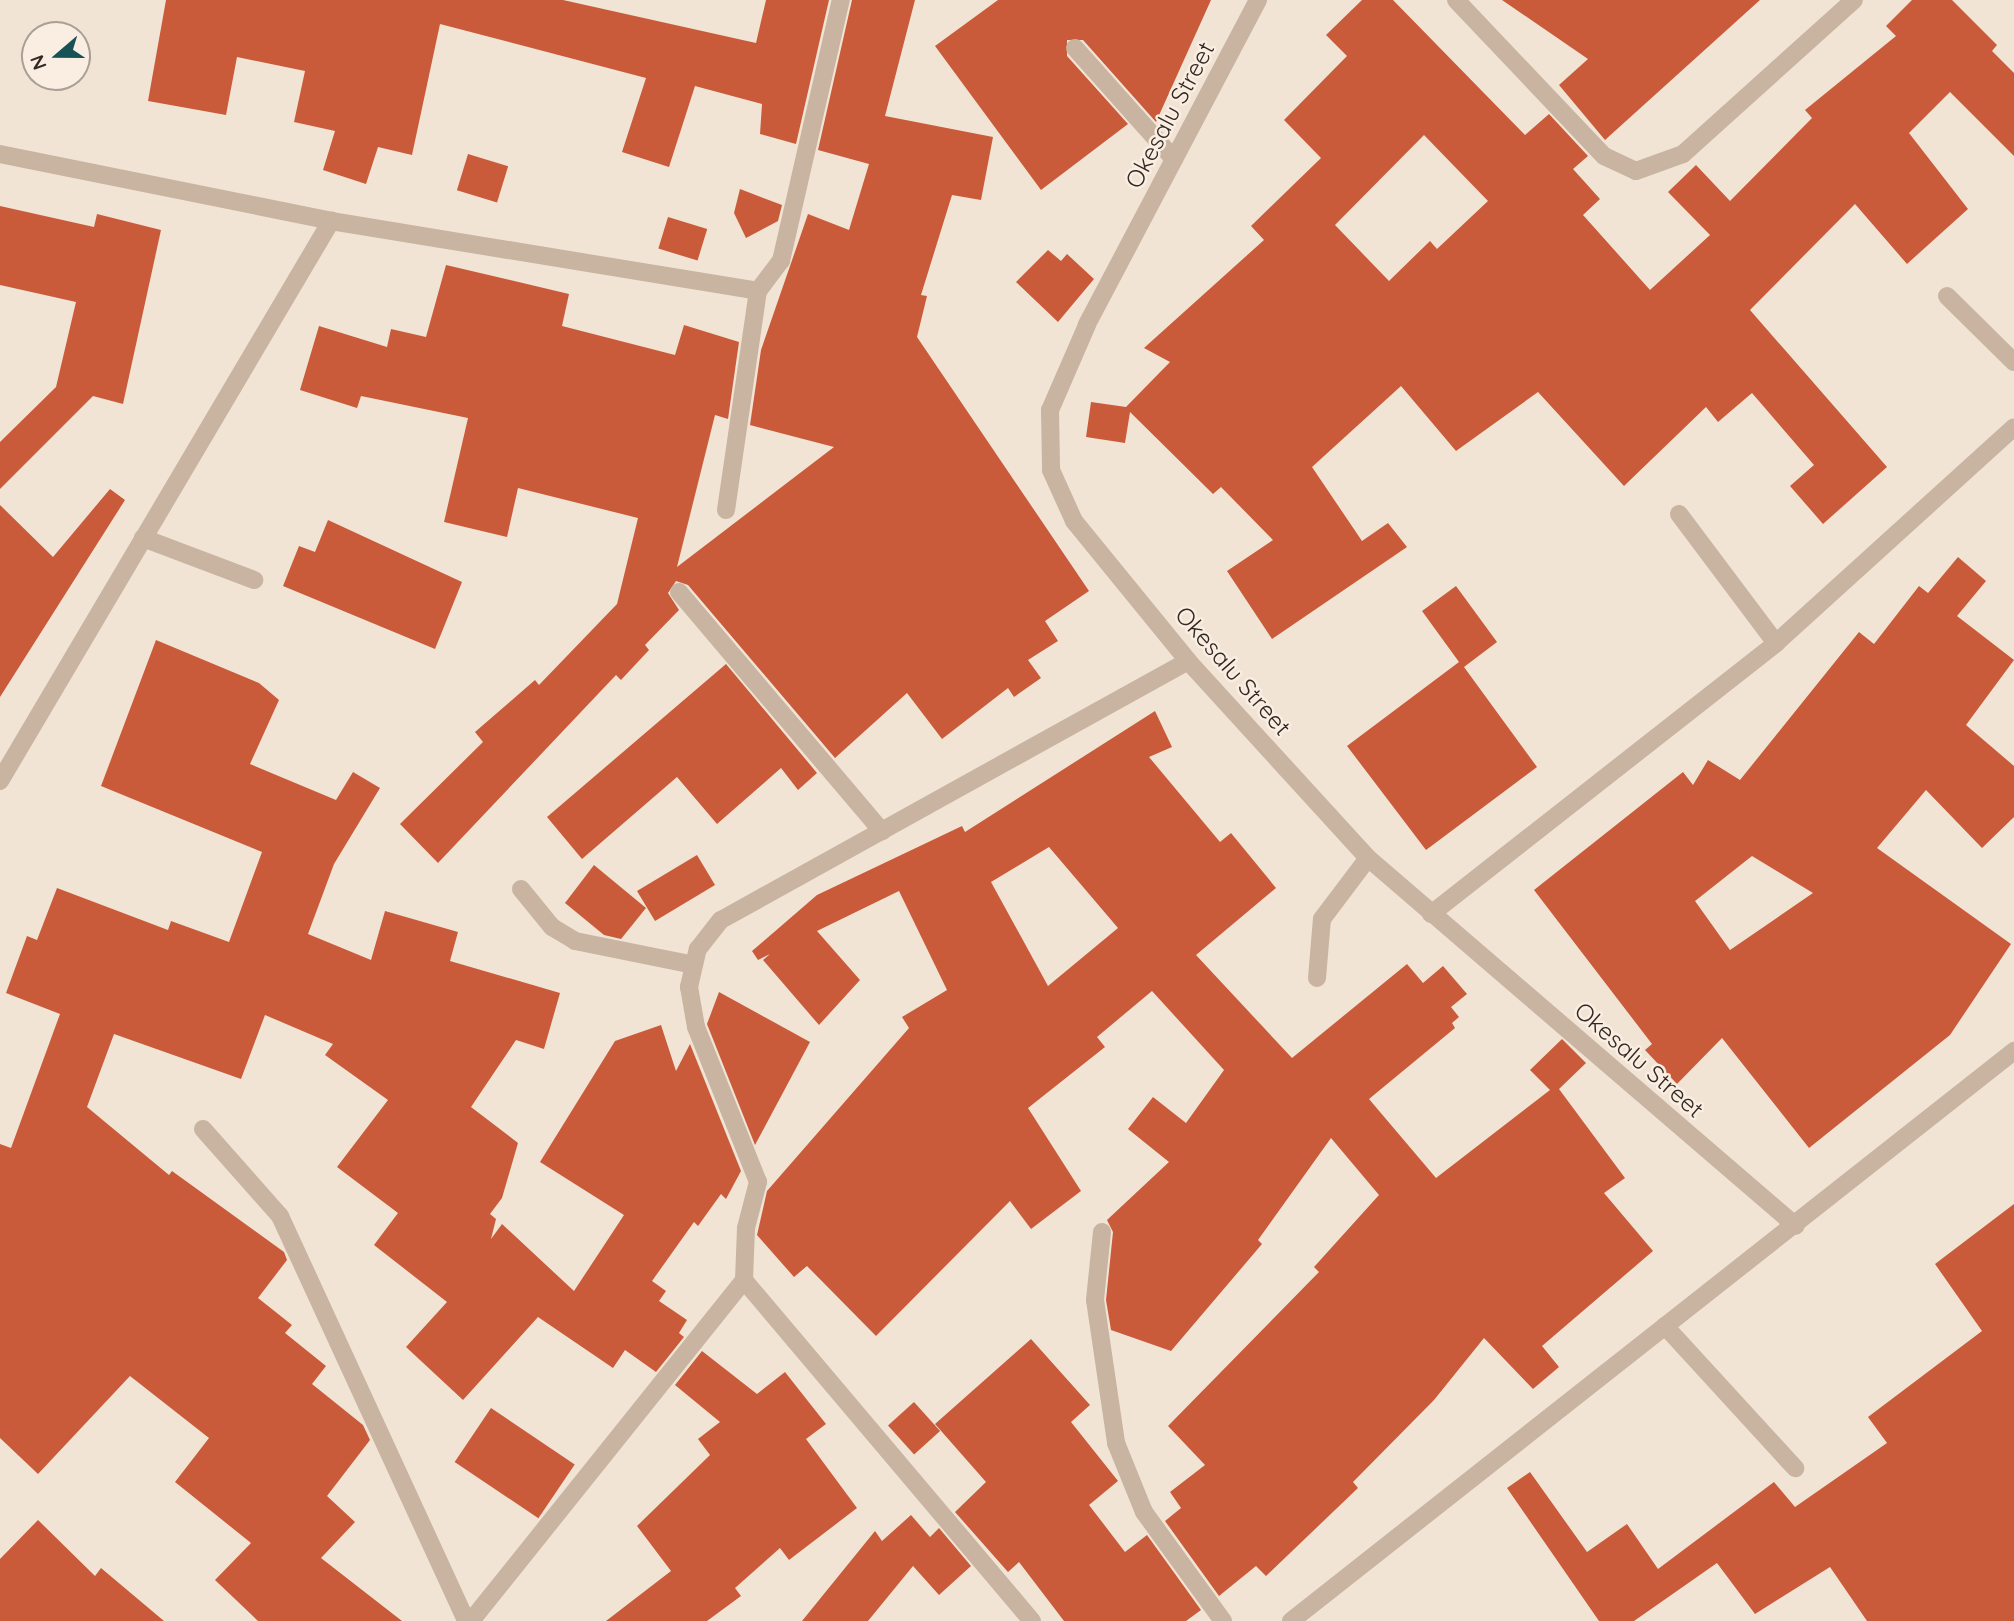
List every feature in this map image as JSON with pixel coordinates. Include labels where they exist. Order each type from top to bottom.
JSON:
[{"type":"street","points":[[726,510],[758,291],[780,261],[841,0]]},
{"type":"street","name":"Okesalu Street","points":[[1258,0],[1174,159],[1050,410],[1051,470],[1074,521],[1188,661],[1368,858],[1796,1226]]},
{"type":"street","points":[[1455,0],[1604,156],[1636,171],[1683,154],[1854,0]]},
{"type":"street","points":[[1075,48],[1174,159]]},
{"type":"street","points":[[0,154],[331,221],[758,291]]},
{"type":"street","points":[[0,780],[331,221]]},
{"type":"street","points":[[1947,296],[2014,362]]},
{"type":"street","points":[[1432,914],[1776,643],[2014,427]]},
{"type":"street","points":[[1679,514],[1776,643]]},
{"type":"street","points":[[143,538],[254,580]]},
{"type":"street","points":[[679,592],[882,831]]},
{"type":"street","points":[[203,1129],[280,1216],[468,1621],[744,1280],[746,1228],[758,1182],[696,1027],[689,987],[698,948],[721,920],[1188,661]]},
{"type":"street","points":[[1317,978],[1322,919],[1368,858]]},
{"type":"street","points":[[521,889],[552,927],[575,941],[694,965]]},
{"type":"street","points":[[1291,1621],[1796,1226],[2014,1051]]},
{"type":"street","points":[[1102,1232],[1095,1300],[1116,1443],[1144,1512],[1223,1621]]},
{"type":"street","points":[[744,1280],[1032,1621]]},
{"type":"street","points":[[1665,1326],[1795,1468]]},
{"type":"building","points":[[166,0],[563,0],[756,43],[766,0],[829,0],[796,144],[760,134],[762,104],[695,86],[669,167],[622,152],[646,78],[440,24],[412,155],[378,147],[366,184],[323,170],[335,131],[294,122],[305,71],[237,57],[226,115],[148,101]]},
{"type":"building","points":[[852,0],[915,0],[885,116],[993,137],[981,200],[952,195],[921,295],[927,296],[917,337],[1089,591],[1045,621],[1058,641],[1028,660],[1041,678],[1014,697],[1008,688],[942,739],[907,693],[835,758],[688,585],[676,581],[668,593],[679,610],[645,645],[649,650],[621,680],[616,675],[438,863],[400,824],[483,742],[475,732],[535,680],[539,685],[617,604],[638,518],[518,488],[507,537],[444,522],[468,418],[361,396],[357,408],[300,390],[319,326],[387,347],[391,329],[426,337],[446,265],[569,294],[562,326],[675,355],[684,325],[739,342],[728,419],[715,415],[677,567],[834,447],[750,425],[761,350],[808,214],[849,230],[869,164],[818,150]]},
{"type":"building","points":[[998,0],[1211,0],[1156,122],[1083,40],[1067,40],[1067,56],[1128,124],[1041,190],[935,46]]},
{"type":"building","points":[[1362,0],[1393,0],[1525,135],[1549,114],[1588,156],[1573,169],[1600,199],[1583,215],[1650,290],[1710,235],[1668,192],[1696,165],[1730,201],[1812,118],[1805,110],[1896,36],[1886,26],[1912,0],[1952,0],[1997,45],[1992,51],[2014,73],[2014,156],[1950,92],[1909,133],[1968,209],[1907,264],[1855,204],[1750,310],[1887,467],[1823,524],[1790,486],[1814,465],[1752,393],[1718,422],[1706,407],[1624,486],[1538,392],[1456,451],[1401,386],[1312,467],[1362,541],[1388,523],[1407,547],[1272,639],[1227,571],[1273,540],[1221,487],[1213,494],[1130,412],[1125,443],[1086,437],[1091,402],[1126,407],[1170,362],[1144,348],[1264,240],[1251,226],[1321,158],[1284,120],[1347,56],[1326,35]],"holes":[[[1424,135],[1488,201],[1437,249],[1430,241],[1389,281],[1335,225]]]},
{"type":"building","points":[[1502,0],[1760,0],[1605,140],[1559,85],[1588,59]]},
{"type":"building","points":[[468,154],[508,166],[497,203],[457,190]]},
{"type":"building","points":[[740,189],[782,205],[778,221],[746,238],[734,213]]},
{"type":"building","points":[[0,206],[94,227],[97,214],[161,230],[123,404],[93,396],[0,489],[0,442],[56,387],[76,302],[0,285]]},
{"type":"building","points":[[668,217],[707,229],[698,261],[658,249]]},
{"type":"building","points":[[1048,250],[1061,261],[1067,254],[1094,279],[1058,322],[1016,282]]},
{"type":"building","points":[[110,489],[125,500],[0,697],[0,505],[53,557]]},
{"type":"building","points":[[328,520],[462,582],[435,649],[283,586],[299,546],[315,552]]},
{"type":"building","points":[[1958,557],[1986,581],[1957,616],[2014,660],[1966,725],[2014,766],[2014,817],[1982,848],[1926,790],[1877,848],[2011,944],[1950,1035],[1809,1148],[1722,1038],[1677,1084],[1645,1050],[1652,1044],[1534,890],[1683,772],[1693,785],[1708,760],[1740,780],[1859,632],[1874,644],[1919,586],[1928,593]],"holes":[[[1752,856],[1813,893],[1730,950],[1695,901]]]},
{"type":"building","points":[[1456,586],[1497,642],[1464,667],[1537,767],[1426,850],[1347,746],[1459,662],[1422,611]]},
{"type":"building","points":[[156,640],[259,683],[279,700],[250,764],[336,800],[353,772],[380,788],[334,864],[308,934],[371,960],[385,911],[458,932],[450,961],[560,993],[544,1049],[516,1040],[471,1107],[518,1143],[502,1198],[490,1214],[496,1219],[491,1239],[502,1224],[574,1291],[624,1215],[540,1162],[615,1041],[661,1025],[676,1071],[690,1044],[741,1171],[726,1199],[721,1194],[698,1226],[694,1222],[652,1281],[666,1291],[659,1301],[687,1320],[679,1333],[684,1337],[656,1372],[625,1350],[613,1368],[538,1317],[463,1400],[406,1347],[447,1302],[374,1245],[398,1213],[337,1167],[388,1100],[325,1055],[333,1044],[265,1015],[241,1079],[114,1034],[87,1107],[169,1175],[172,1171],[284,1252],[287,1260],[258,1298],[292,1325],[285,1333],[326,1366],[312,1384],[363,1425],[370,1440],[327,1496],[355,1522],[321,1558],[402,1621],[258,1621],[215,1580],[251,1543],[175,1482],[209,1438],[130,1376],[38,1474],[0,1438],[0,1144],[11,1148],[60,1014],[6,993],[27,936],[37,940],[57,888],[168,930],[171,921],[229,942],[262,852],[101,786]]},
{"type":"building","points":[[726,664],[817,773],[798,790],[781,768],[717,824],[677,777],[582,859],[547,817]]},
{"type":"building","points":[[1155,711],[1172,747],[1149,757],[1220,842],[1231,833],[1276,888],[1196,955],[1292,1058],[1407,964],[1423,983],[1443,966],[1467,994],[1451,1007],[1459,1017],[1452,1023],[1455,1028],[1369,1099],[1436,1178],[1550,1090],[1530,1070],[1562,1039],[1586,1063],[1559,1089],[1625,1178],[1604,1193],[1653,1251],[1542,1346],[1559,1367],[1533,1389],[1484,1338],[1434,1400],[1353,1482],[1358,1488],[1266,1576],[1256,1566],[1219,1596],[1165,1521],[1181,1508],[1170,1492],[1205,1465],[1168,1426],[1319,1272],[1314,1267],[1379,1195],[1331,1138],[1258,1240],[1262,1244],[1171,1351],[1111,1330],[1106,1300],[1113,1232],[1107,1220],[1169,1162],[1128,1129],[1153,1097],[1186,1123],[1224,1070],[1152,991],[1097,1037],[1105,1047],[1028,1108],[1081,1191],[1031,1229],[1010,1201],[876,1336],[807,1266],[794,1277],[757,1235],[767,1191],[909,1028],[902,1017],[947,990],[899,891],[817,931],[860,980],[819,1025],[763,960],[770,954],[758,960],[752,951],[817,895],[962,826],[965,832]],"holes":[[[1049,847],[1118,928],[1048,986],[991,882]]]},
{"type":"building","points":[[697,855],[715,885],[655,921],[637,891]]},
{"type":"building","points":[[594,865],[646,908],[621,939],[604,935],[565,903]]},
{"type":"building","points":[[719,992],[810,1042],[755,1145],[707,1024]]},
{"type":"building","points":[[2014,1204],[2014,1621],[1867,1621],[1830,1567],[1755,1614],[1717,1563],[1634,1621],[1599,1621],[1507,1488],[1530,1472],[1587,1552],[1627,1524],[1658,1569],[1774,1482],[1795,1507],[1887,1443],[1868,1417],[1982,1331],[1935,1264]]},
{"type":"building","points":[[1031,1339],[1090,1405],[1071,1422],[1118,1481],[1089,1505],[1125,1552],[1147,1535],[1201,1610],[1186,1621],[1064,1621],[1019,1562],[1008,1572],[955,1512],[986,1482],[935,1424]]},
{"type":"building","points":[[702,1351],[757,1394],[785,1372],[826,1424],[806,1439],[857,1508],[789,1560],[780,1548],[735,1588],[741,1596],[707,1621],[606,1621],[671,1571],[637,1526],[710,1455],[698,1439],[720,1422],[675,1385]]},
{"type":"building","points":[[914,1402],[940,1431],[914,1454],[888,1425]]},
{"type":"building","points":[[491,1408],[575,1464],[538,1518],[455,1462]]},
{"type":"building","points":[[911,1515],[930,1537],[939,1528],[971,1566],[939,1595],[913,1566],[868,1621],[802,1621],[875,1531],[882,1541]]},
{"type":"building","points":[[38,1520],[95,1576],[101,1568],[164,1621],[0,1621],[0,1559]]}]
